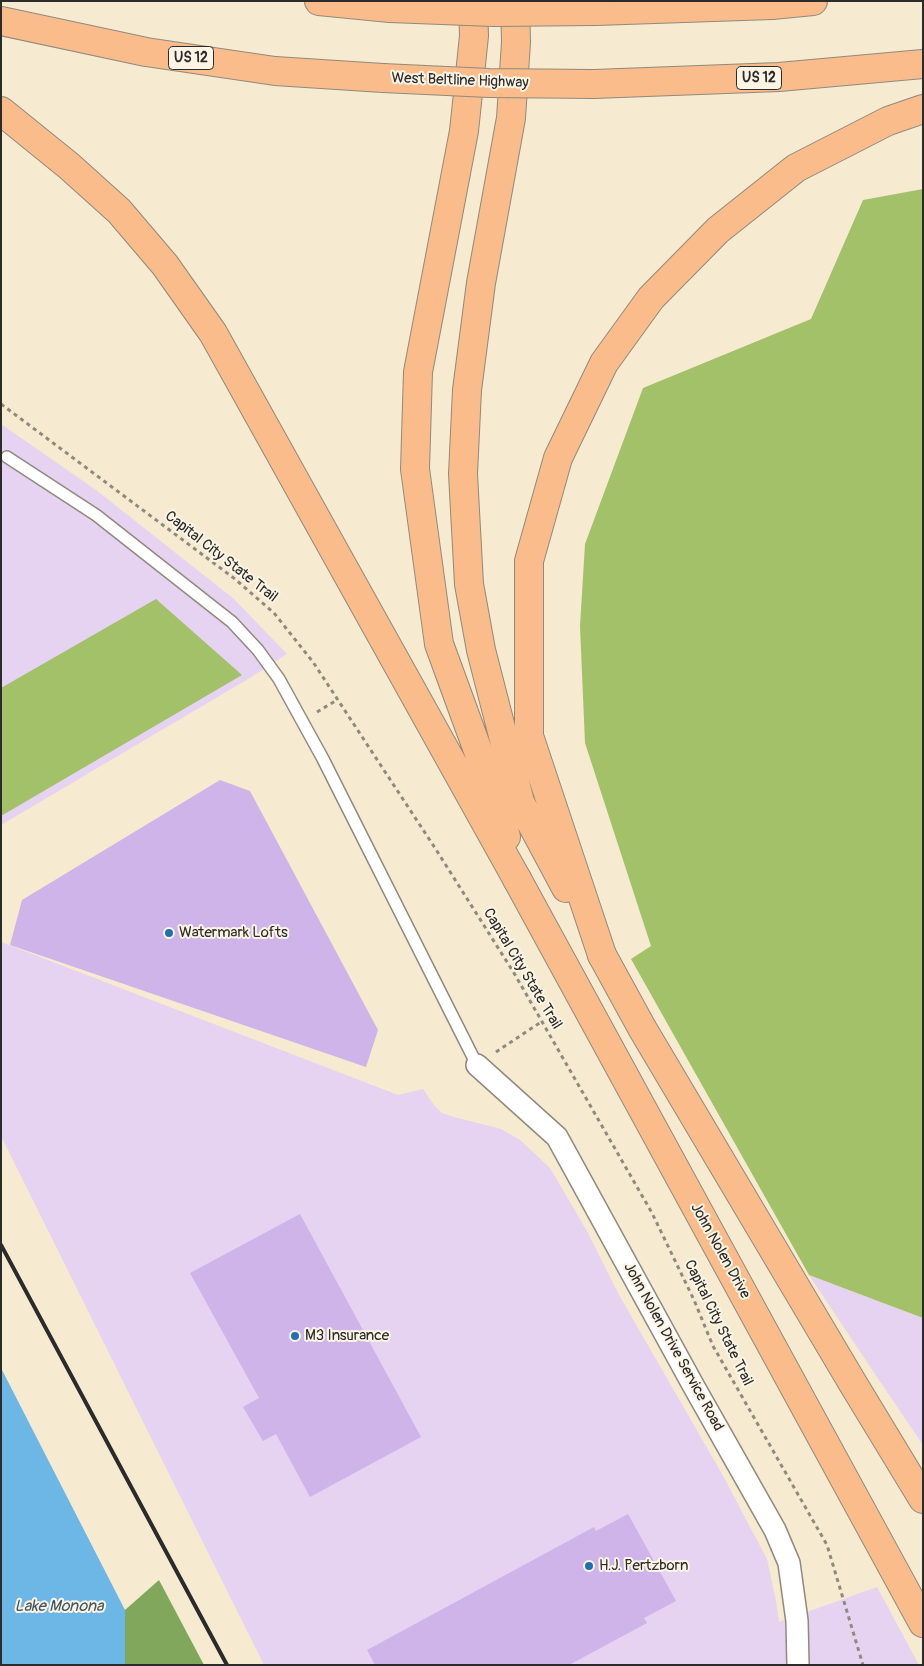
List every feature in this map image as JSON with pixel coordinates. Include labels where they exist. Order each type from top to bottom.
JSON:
[{"type":"main road","points":[[319,1],[390,8],[493,12],[596,11],[772,5],[813,1]]},
{"type":"main road","points":[[473,1],[474,36],[464,131],[418,372],[415,469],[439,644],[496,800],[517,879]]},
{"type":"main road","points":[[515,1],[516,42],[511,118],[481,282],[467,390],[463,474],[469,584],[481,650],[520,802],[647,1036],[923,1499]]},
{"type":"main road","name":"West Beltline Highway","points":[[1,21],[146,52],[275,71],[489,83],[594,84],[779,77],[923,64]]},
{"type":"main road","points":[[602,955],[528,736],[529,561],[558,458],[604,363],[651,298],[718,230],[796,168],[888,121],[923,109]]},
{"type":"main road","points":[[1,112],[69,166],[119,211],[165,265],[212,332],[517,879]]},
{"type":"main road","name":"John Nolen Drive","points":[[517,879],[923,1622]]},
{"type":"street","name":"John Nolen Drive Service Road","points":[[477,1065],[557,1137],[775,1530],[789,1564],[797,1621],[798,1665]]},
{"type":"lane","points":[[7,457],[106,523],[232,622],[258,650],[279,680],[323,759],[477,1065]]},
{"type":"path","name":"Capital City State Trail","points":[[1,404],[235,579],[274,613],[313,662],[514,973],[652,1213],[694,1300],[713,1346],[827,1544],[863,1665]]},
{"type":"path","points":[[477,1065],[541,1022]]},
{"type":"shaded area","points":[[1,424],[96,490],[234,599],[287,654],[1,825]]},
{"type":"shaded area","points":[[1,942],[398,1095],[423,1089],[442,1113],[501,1129],[520,1140],[550,1168],[588,1233],[619,1295],[722,1474],[767,1559],[779,1622],[877,1587],[919,1665],[264,1665],[1,1136]]},
{"type":"shaded area","points":[[809,1275],[923,1318],[923,1445],[881,1383]]},
{"type":"green space","points":[[923,189],[923,1318],[809,1275],[631,959],[651,946],[585,743],[580,626],[585,544],[643,388],[811,319],[863,200]]},
{"type":"green space","points":[[156,599],[242,675],[1,816],[1,688]]},
{"type":"green space","points":[[159,1580],[204,1665],[125,1665],[125,1610]]},
{"type":"water","name":"Lake Monona","points":[[1,1368],[125,1610],[125,1665],[1,1665]]},
{"type":"building","name":"Watermark Lofts","points":[[220,780],[250,791],[378,1030],[366,1067],[10,945],[22,900]]},
{"type":"building","name":"M3 Insurance","points":[[300,1214],[421,1437],[310,1497],[276,1434],[263,1441],[243,1407],[259,1398],[190,1273]]},
{"type":"building","name":"H.J. Pertzborn","points":[[628,1514],[676,1601],[644,1618],[647,1623],[569,1665],[375,1665],[367,1650],[594,1527],[596,1531]]},
{"type":"railway","points":[[1,1245],[227,1665]]},
{"type":"place","name":"Watermark Lofts","points":[[169,933]]},
{"type":"place","name":"M3 Insurance","points":[[295,1336]]},
{"type":"place","name":"H.J. Pertzborn","points":[[589,1566]]}]
